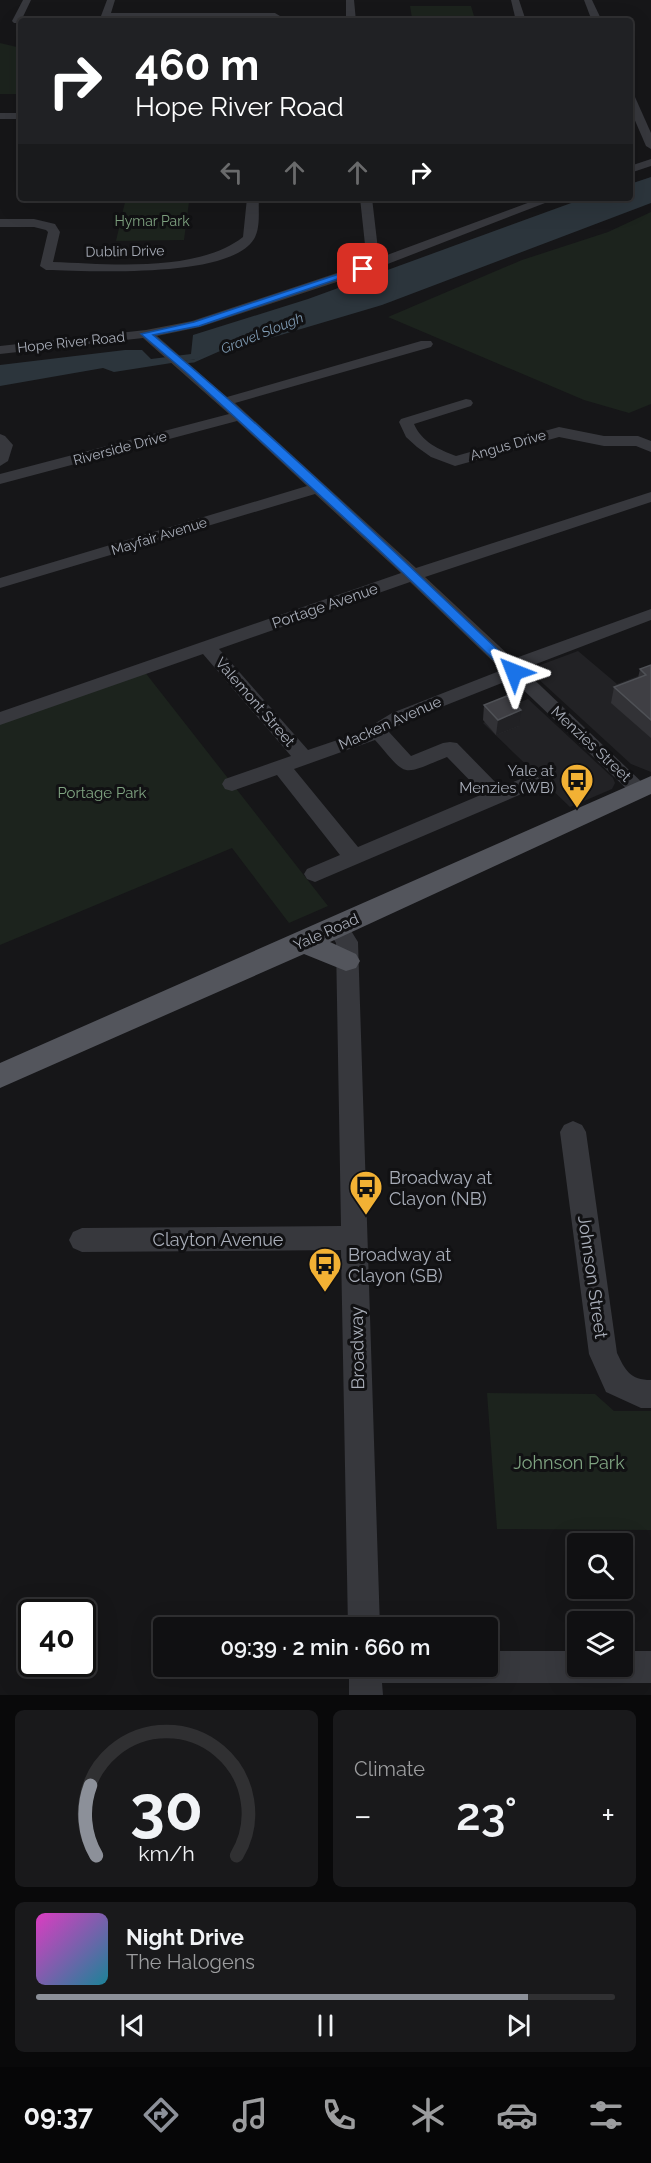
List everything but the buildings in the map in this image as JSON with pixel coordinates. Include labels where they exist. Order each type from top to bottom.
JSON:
[{"type":"main road","name":"Yale Road","points":[[0,1076],[304,942],[645,786]]},
{"type":"main road","points":[[304,942],[346,962]]},
{"type":"street","points":[[15,23],[27,0]]},
{"type":"street","points":[[111,0],[106,16],[275,15]]},
{"type":"street","points":[[350,0],[351,18]]},
{"type":"street","points":[[515,0],[520,18]]},
{"type":"street","points":[[588,0],[596,18]]},
{"type":"street","points":[[633,104],[649,142]]},
{"type":"street","points":[[0,116],[18,116]]},
{"type":"street","points":[[633,138],[649,142]]},
{"type":"street","points":[[633,169],[651,162]]},
{"type":"street","name":"Dublin Drive","points":[[0,223],[34,223],[51,227],[54,232],[46,266],[141,267],[188,264],[221,257],[245,242],[250,236],[254,201]]},
{"type":"street","points":[[366,201],[374,265]]},
{"type":"street","name":"Hope River Road","points":[[0,350],[149,337],[374,265],[544,201]]},
{"type":"street","name":"Menzies Street","points":[[149,337],[191,371],[512,669],[645,786]]},
{"type":"street","points":[[224,402],[426,344]]},
{"type":"street","name":"Angus Drive","points":[[466,403],[406,422],[411,434],[436,454],[455,461],[559,432],[604,441],[638,441],[651,447]]},
{"type":"street","name":"Riverside Drive","points":[[0,479],[239,416]]},
{"type":"street","points":[[0,439],[5,445],[0,461]]},
{"type":"street","name":"Mayfair Avenue","points":[[0,583],[318,488]]},
{"type":"street","name":"Portage Avenue","points":[[0,719],[413,575],[651,497]]},
{"type":"street","name":"Macken Avenue","points":[[232,784],[282,768],[378,731],[399,717],[651,614]]},
{"type":"street","name":"Valemont Street","points":[[206,646],[304,758]]},
{"type":"street","points":[[378,731],[408,765],[450,748],[497,796]]},
{"type":"street","points":[[282,768],[354,857]]},
{"type":"street","points":[[315,874],[531,782]]},
{"type":"street","name":"Broadway","points":[[337,927],[346,942],[364,1617]]},
{"type":"street","name":"Johnson Street","points":[[573,1132],[603,1354],[616,1382],[641,1394],[651,1394]]},
{"type":"street","name":"Clayton Avenue","points":[[82,1240],[355,1238]]},
{"type":"street","points":[[498,1672],[651,1667]]},
{"type":"shaded area","points":[[578,651],[617,684],[651,671],[651,772],[631,764],[534,675],[535,667]]},
{"type":"shaded area","points":[[528,699],[613,778],[615,783],[612,789],[570,807],[483,723],[499,713],[498,711]]},
{"type":"green space","points":[[410,6],[471,6],[474,16],[513,16],[514,18],[447,18],[412,18]]},
{"type":"green space","points":[[0,43],[18,47],[18,94],[0,94]]},
{"type":"green space","name":"Hymar Park","points":[[125,202],[189,202],[184,240],[116,241]]},
{"type":"green space","points":[[651,212],[651,404],[629,413],[584,400],[388,317],[522,260],[608,232]]},
{"type":"green space","name":"Portage Park","points":[[144,671],[328,906],[289,923],[232,848],[0,945],[0,724]]},
{"type":"green space","name":"Johnson Park","points":[[487,1393],[595,1394],[614,1411],[651,1411],[651,1530],[497,1529]]},
{"type":"water","points":[[651,177],[651,203],[382,305],[274,337],[222,349],[197,359],[114,372],[103,368],[0,386],[0,365],[125,350],[142,350],[151,359],[191,354],[193,335],[308,299],[577,201],[633,201],[633,183]]},
{"type":"waterway","name":"Gravel Slough","points":[[183,362],[194,361],[228,346]]},
{"type":"place","name":"Yale at Menzies (WB)","points":[[577,809]]},
{"type":"place","name":"Broadway at Clayon (NB)","points":[[366,1216]]},
{"type":"place","name":"Broadway at Clayon (SB)","points":[[325,1293]]},
{"type":"route","points":[[363,269],[195,324],[146,334],[191,371],[514,672]]}]
